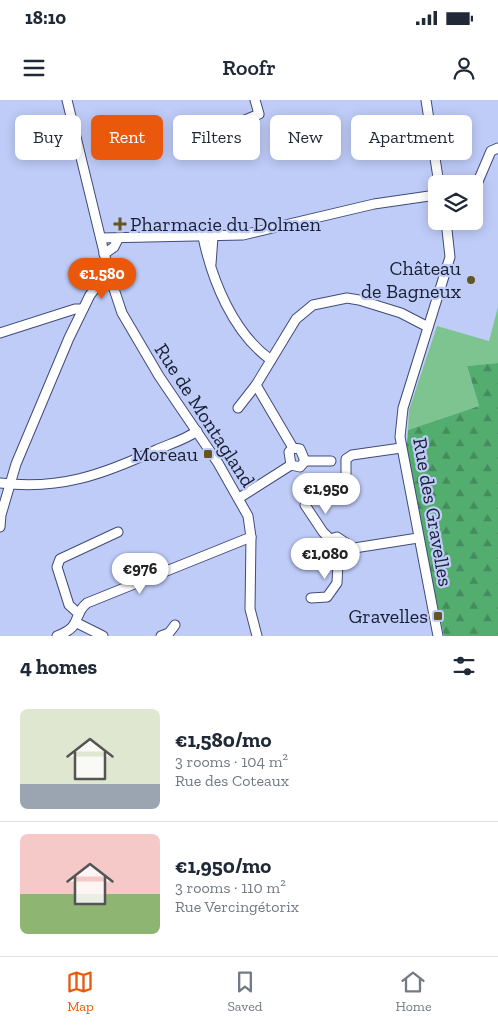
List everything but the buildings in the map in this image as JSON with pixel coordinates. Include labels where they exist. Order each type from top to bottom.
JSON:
[{"type":"street","name":"Rue de Montagland","points":[[67,100],[104,254],[122,313],[131,332],[197,431],[239,498],[248,516],[251,537],[250,609],[257,636]]},
{"type":"street","points":[[256,100],[259,114],[257,115]]},
{"type":"street","points":[[426,100],[438,175]]},
{"type":"street","points":[[481,175],[491,151],[498,148]]},
{"type":"street","points":[[101,238],[118,240],[213,237],[266,230],[374,204],[428,196]]},
{"type":"street","name":"Rue des Gravelles","points":[[437,636],[401,448],[403,408],[450,257],[447,230]]},
{"type":"street","points":[[203,237],[216,283],[237,323],[271,360]]},
{"type":"street","points":[[211,267],[213,237]]},
{"type":"street","points":[[104,254],[114,247],[118,240]]},
{"type":"street","points":[[0,527],[5,484],[20,455],[83,309],[98,285],[110,277]]},
{"type":"street","points":[[238,408],[256,385],[304,310],[313,305],[347,298],[383,306],[428,327]]},
{"type":"street","points":[[0,333],[75,308],[83,309]]},
{"type":"street","points":[[256,385],[293,448]]},
{"type":"street","points":[[5,484],[36,486],[69,482],[105,472],[197,431]]},
{"type":"street","points":[[293,448],[300,449],[305,461]]},
{"type":"street","points":[[291,465],[289,452],[293,448]]},
{"type":"street","points":[[342,497],[346,478],[346,459],[352,455],[401,448]]},
{"type":"street","points":[[305,461],[331,461]]},
{"type":"street","points":[[239,498],[291,465],[300,467],[305,461]]},
{"type":"street","points":[[305,505],[322,532],[330,539]]},
{"type":"street","points":[[103,636],[78,618],[69,605],[57,567],[60,559],[118,532]]},
{"type":"street","points":[[58,636],[71,631],[82,607],[87,603],[228,547],[242,539],[251,537]]},
{"type":"street","points":[[330,539],[337,537],[342,539],[348,549],[348,555],[344,562],[338,563]]},
{"type":"street","points":[[348,549],[418,538]]},
{"type":"street","points":[[330,539],[328,544],[334,560],[338,563]]},
{"type":"street","points":[[228,547],[251,550]]},
{"type":"street","points":[[311,598],[327,597],[337,583],[338,563]]},
{"type":"street","points":[[160,636],[169,633],[176,625]]},
{"type":"green space","points":[[498,307],[498,363],[467,366],[479,406],[408,430],[409,410],[437,326],[489,341]]},
{"type":"green space","points":[[498,363],[498,636],[444,636],[406,457],[408,430],[479,406],[467,366]]},
{"type":"place","name":"Pharmacie du Dolmen","points":[[120,224]]},
{"type":"place","name":"Château de Bagneux","points":[[471,280]]},
{"type":"place","name":"Moreau","points":[[208,454]]},
{"type":"place","name":"Gravelles","points":[[438,616]]}]
